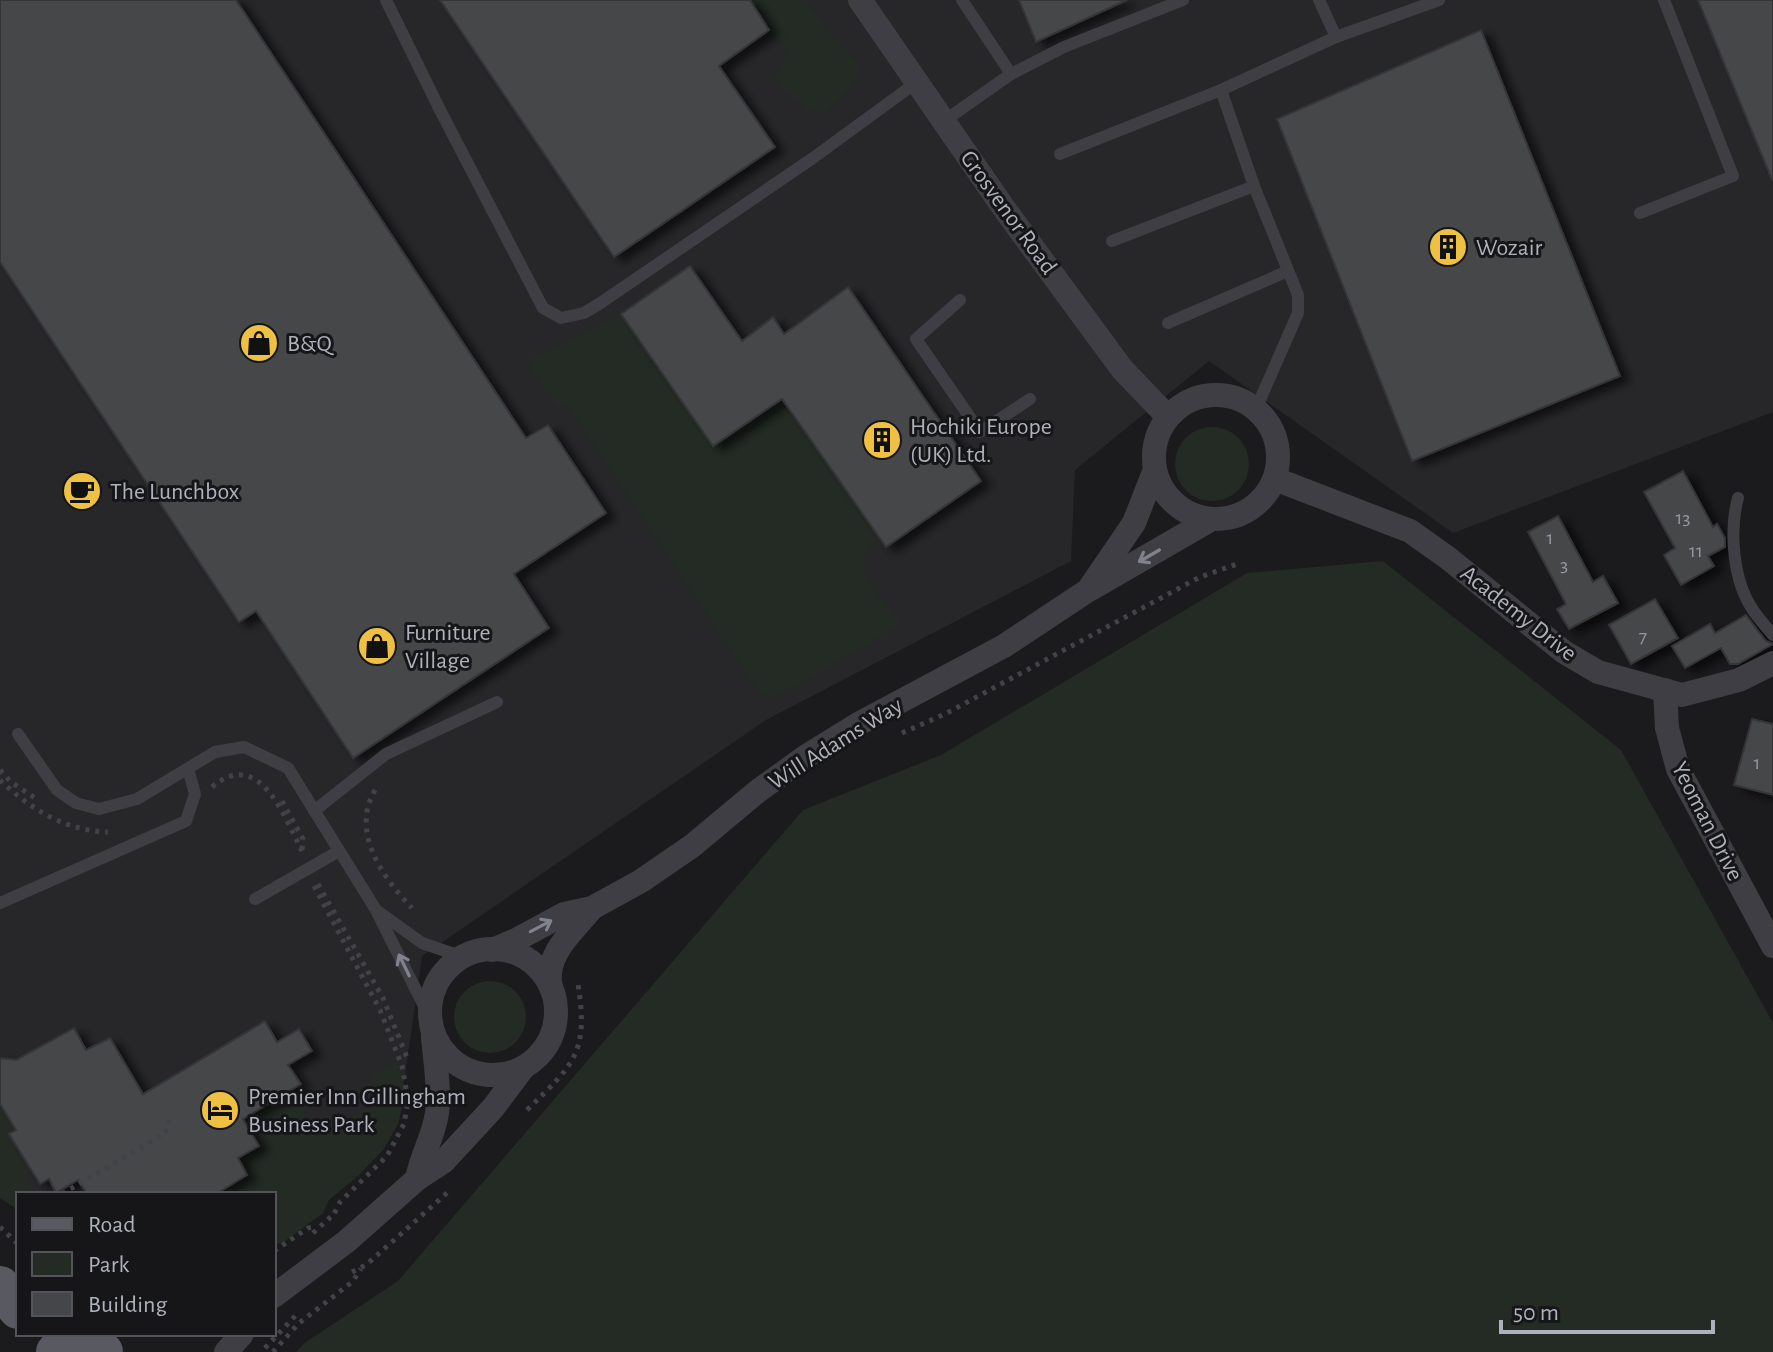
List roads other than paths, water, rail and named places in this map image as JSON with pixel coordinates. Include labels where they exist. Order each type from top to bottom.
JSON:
[{"type":"main road","points":[[0,1286],[16,1306]]},
{"type":"street","name":"Grosvenor Road","points":[[860,0],[1122,369],[1167,416]]},
{"type":"street","points":[[1210,395],[1239,399],[1256,409],[1269,424],[1276,441],[1278,460],[1275,479],[1265,497],[1249,510],[1231,518],[1210,520],[1191,515],[1175,505],[1162,490],[1154,472],[1155,443],[1167,416],[1182,404],[1210,395]]},
{"type":"street","name":"Will Adams Way","points":[[1087,591],[1134,523],[1154,472]]},
{"type":"street","name":"Academy Drive","points":[[1275,479],[1410,531],[1564,652],[1598,672],[1682,695],[1739,680],[1773,663]]},
{"type":"street","name":"Will Adams Way","points":[[492,950],[564,914],[592,908],[641,881],[676,858],[768,783],[815,751],[1004,646],[1087,591],[1210,520]]},
{"type":"street","name":"Yeoman Drive","points":[[1665,690],[1667,728],[1678,769],[1771,936]]},
{"type":"street","name":"Will Adams Way","points":[[550,985],[549,972],[557,951],[592,908]]},
{"type":"street","points":[[276,1294],[347,1241],[417,1179],[443,1162],[473,1131],[523,1068],[543,1051],[553,1030],[556,1007],[550,985],[537,968],[513,953],[492,950],[463,957],[444,973],[437,984],[433,995],[432,1025],[437,1113],[421,1157],[417,1179]]},
{"type":"street","points":[[432,1025],[442,1050],[469,1070],[490,1075],[523,1068]]},
{"type":"street","points":[[69,1346],[108,1336]]},
{"type":"street","points":[[226,1352],[240,1336]]},
{"type":"lane","points":[[386,0],[543,308],[561,318],[584,313],[599,304],[813,158],[917,82]]},
{"type":"lane","points":[[962,0],[1011,74]]},
{"type":"lane","points":[[944,121],[1011,74],[1064,47],[1183,0]]},
{"type":"lane","points":[[1319,0],[1336,37]]},
{"type":"lane","points":[[1060,154],[1221,90],[1336,37],[1439,0]]},
{"type":"lane","points":[[1640,213],[1733,176],[1664,0]]},
{"type":"lane","points":[[1221,90],[1254,186],[1298,295],[1298,313],[1256,409]]},
{"type":"lane","points":[[1112,241],[1254,186]]},
{"type":"lane","points":[[1168,323],[1288,271]]},
{"type":"lane","points":[[960,300],[916,339],[980,432],[1030,399]]},
{"type":"lane","points":[[1738,498],[1734,511],[1735,555],[1739,573],[1747,601],[1773,635]]},
{"type":"lane","points":[[314,811],[386,754],[497,702]]},
{"type":"lane","points":[[18,734],[57,790],[69,800],[89,807],[109,808],[137,799],[215,752],[244,747],[288,768],[376,910],[432,1025]]},
{"type":"lane","points":[[0,903],[186,821],[195,794],[188,769]]},
{"type":"lane","points":[[255,899],[339,851]]},
{"type":"lane","points":[[376,910],[422,943],[463,957]]},
{"type":"place","name":"Wozair","points":[[1448,247]]},
{"type":"place","name":"B&Q","points":[[259,343]]},
{"type":"place","name":"Hochiki Europe (UK) Ltd.","points":[[882,440]]},
{"type":"place","name":"The Lunchbox","points":[[82,491]]},
{"type":"place","name":"Furniture Village","points":[[377,646]]},
{"type":"place","name":"Premier Inn Gillingham Business Park","points":[[220,1110]]}]
